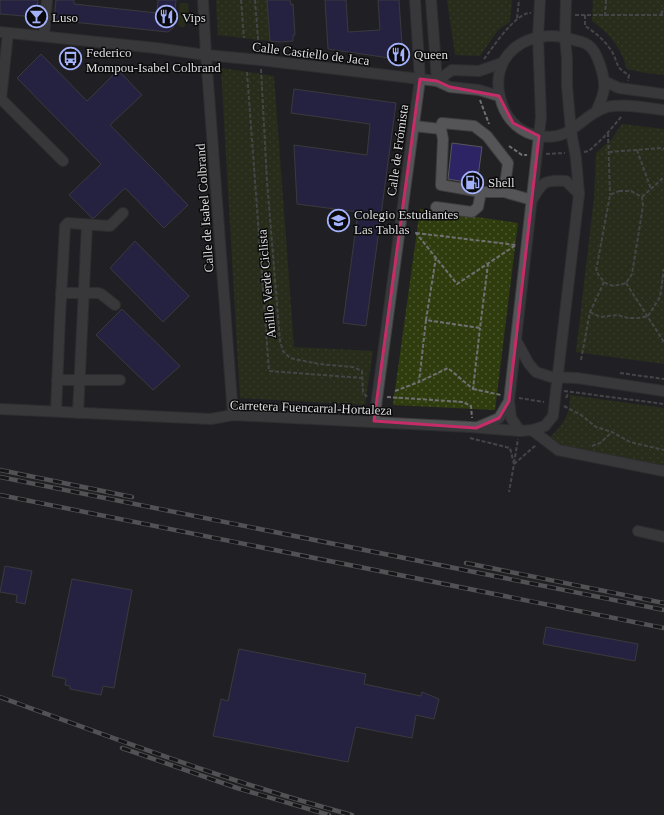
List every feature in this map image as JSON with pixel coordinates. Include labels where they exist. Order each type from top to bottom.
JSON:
[{"type":"street","points":[[44,36],[47,0]]},
{"type":"street","name":"Calle de Isabel Colbrand","points":[[203,0],[233,415]]},
{"type":"street","name":"Calle de Frómista","points":[[374,421],[420,79],[415,0]]},
{"type":"street","points":[[431,0],[437,81]]},
{"type":"street","points":[[520,431],[511,418],[509,401],[541,117],[538,37],[538,13],[540,0]]},
{"type":"street","name":"Carretera Fuencarral-Hortaleza","points":[[0,408],[210,419],[233,415],[374,421],[520,431],[532,430],[545,426],[553,416],[579,194],[575,152],[571,131],[565,37],[566,0]]},
{"type":"street","points":[[4,32],[1,99],[63,161]]},
{"type":"street","name":"Calle Castiello de Jaca","points":[[4,32],[437,81],[450,87],[479,90],[499,96]]},
{"type":"street","points":[[596,112],[604,91],[604,81],[600,62],[590,45],[565,37],[552,35],[538,37],[516,46],[502,63],[498,79],[499,96],[506,114],[513,123],[522,130],[539,136],[558,137],[571,131],[596,112],[607,107],[625,106],[664,110]]},
{"type":"street","points":[[437,81],[452,70],[479,71],[502,63]]},
{"type":"street","points":[[604,81],[619,88],[664,94]]},
{"type":"street","points":[[504,192],[508,163],[487,136],[474,126],[442,123],[440,129],[443,138],[441,185],[481,192],[504,192],[532,200]]},
{"type":"street","points":[[414,126],[440,129]]},
{"type":"street","points":[[532,200],[540,186],[551,181],[566,181],[579,194]]},
{"type":"street","points":[[436,207],[472,212],[478,207],[481,192]]},
{"type":"street","points":[[56,411],[65,226],[68,223],[110,226],[124,213]]},
{"type":"street","points":[[78,412],[87,225]]},
{"type":"street","points":[[61,293],[84,292],[101,294],[115,305]]},
{"type":"street","points":[[516,340],[529,364],[536,372],[551,377],[577,378],[664,391]]},
{"type":"street","points":[[57,380],[120,380]]},
{"type":"street","points":[[473,427],[499,418],[509,401]]},
{"type":"street","points":[[532,430],[558,450],[664,470]]},
{"type":"street","points":[[638,531],[664,537]]},
{"type":"path","points":[[241,0],[244,38]]},
{"type":"path","name":"Anillo Verde Ciclista","points":[[254,0],[260,60],[267,181],[280,341],[283,351],[290,358],[319,364],[353,367],[362,371],[362,378]]},
{"type":"path","points":[[518,0],[518,18]]},
{"type":"path","points":[[605,16],[606,0]]},
{"type":"path","points":[[565,14],[605,16],[663,14],[664,8]]},
{"type":"path","points":[[479,71],[483,61],[518,18],[526,12],[538,13]]},
{"type":"path","points":[[586,15],[585,26],[603,40],[610,50],[619,70],[629,75],[627,89]]},
{"type":"path","points":[[247,72],[269,371],[362,378],[363,392],[366,396],[463,402],[471,406],[473,427],[469,438],[510,448],[514,464]]},
{"type":"path","points":[[479,90],[481,103],[490,126]]},
{"type":"path","points":[[503,142],[522,156],[589,151],[624,114],[625,106]]},
{"type":"path","points":[[608,132],[610,195],[596,271],[604,282],[616,286],[626,283],[632,274],[643,206],[642,197]]},
{"type":"path","points":[[609,152],[664,149]]},
{"type":"path","points":[[637,150],[651,189]]},
{"type":"path","points":[[642,197],[664,177]]},
{"type":"path","points":[[610,195],[619,191],[631,191],[642,197]]},
{"type":"path","points":[[416,233],[516,245],[457,284],[436,257],[416,233]]},
{"type":"path","points":[[418,382],[436,257]]},
{"type":"path","points":[[395,391],[448,368],[473,389],[488,263]]},
{"type":"path","points":[[590,312],[600,318],[618,315],[628,318],[648,316],[660,297],[664,269]]},
{"type":"path","points":[[580,360],[590,312],[604,282]]},
{"type":"path","points":[[626,283],[664,342]]},
{"type":"path","points":[[426,320],[480,328]]},
{"type":"path","points":[[618,373],[664,379]]},
{"type":"path","points":[[664,404],[564,391],[555,398],[596,427],[612,432],[630,442],[664,450]]},
{"type":"path","points":[[509,492],[520,431]]},
{"type":"path","points":[[577,454],[600,443],[612,432]]},
{"type":"highlighted area","points":[[420,79],[437,81],[450,87],[499,96],[513,123],[539,136],[509,401],[499,418],[476,428],[374,421]]},
{"type":"green space","points":[[216,0],[267,0],[270,41],[218,35]]},
{"type":"green space","points":[[447,0],[512,0],[510,22],[498,30],[480,56],[455,55]]},
{"type":"green space","points":[[593,0],[664,0],[664,75],[627,69],[618,47],[610,36],[592,21]]},
{"type":"green space","points":[[180,3],[188,3],[187,21],[184,27],[180,27],[178,25]]},
{"type":"green space","points":[[221,68],[274,76],[294,347],[373,351],[365,405],[240,398]]},
{"type":"green space","points":[[622,124],[664,129],[664,364],[576,352],[594,198],[596,153],[611,140]]},
{"type":"green space","points":[[420,209],[518,223],[495,410],[393,405]]},
{"type":"green space","points":[[570,395],[664,408],[664,467],[564,448],[549,438],[565,419],[569,408]]},
{"type":"building","points":[[0,0],[38,0],[36,17],[0,14]]},
{"type":"building","points":[[56,0],[74,0],[74,4],[157,13],[158,0],[176,0],[173,28],[168,32],[54,20]]},
{"type":"building","points":[[267,0],[290,0],[291,5],[293,4],[295,35],[293,35],[293,41],[270,41]]},
{"type":"building","points":[[325,0],[346,0],[348,32],[380,30],[378,0],[399,0],[403,60],[328,49]]},
{"type":"building","points":[[41,54],[87,101],[118,70],[142,95],[110,125],[188,205],[164,228],[125,188],[94,218],[92,218],[69,195],[101,164],[17,78]]},
{"type":"building","points":[[294,89],[396,103],[366,326],[343,323],[358,212],[297,204],[294,145],[367,155],[370,124],[291,113]]},
{"type":"building","points":[[452,143],[482,147],[477,184],[448,179]]},
{"type":"building","points":[[135,241],[189,296],[163,322],[110,268]]},
{"type":"building","points":[[122,309],[180,366],[153,390],[96,335]]},
{"type":"building","points":[[5,566],[32,571],[25,604],[16,602],[17,595],[0,592]]},
{"type":"building","points":[[72,579],[132,590],[114,688],[103,686],[101,695],[70,689],[70,686],[65,685],[66,679],[52,676]]},
{"type":"building","points":[[546,627],[638,644],[635,661],[543,644]]},
{"type":"building","points":[[239,649],[366,674],[364,684],[421,696],[422,692],[439,699],[434,719],[416,715],[412,738],[356,727],[348,762],[213,736],[221,699],[228,701]]},
{"type":"railway","points":[[0,470],[132,497]]},
{"type":"railway","points":[[0,477],[664,610]]},
{"type":"railway","points":[[0,495],[664,628]]},
{"type":"railway","points":[[466,563],[664,603]]},
{"type":"railway","points":[[0,697],[218,775],[352,815]]},
{"type":"railway","points":[[122,748],[237,788],[329,815]]},
{"type":"place","name":"Luso","points":[[36,17]]},
{"type":"place","name":"Vips","points":[[167,17]]},
{"type":"place","name":"Queen","points":[[399,54]]},
{"type":"place","name":"Federico Mompou-Isabel Colbrand","points":[[70,59]]},
{"type":"place","name":"Shell","points":[[472,182]]},
{"type":"place","name":"Colegio Estudiantes Las Tablas","points":[[338,221]]}]
